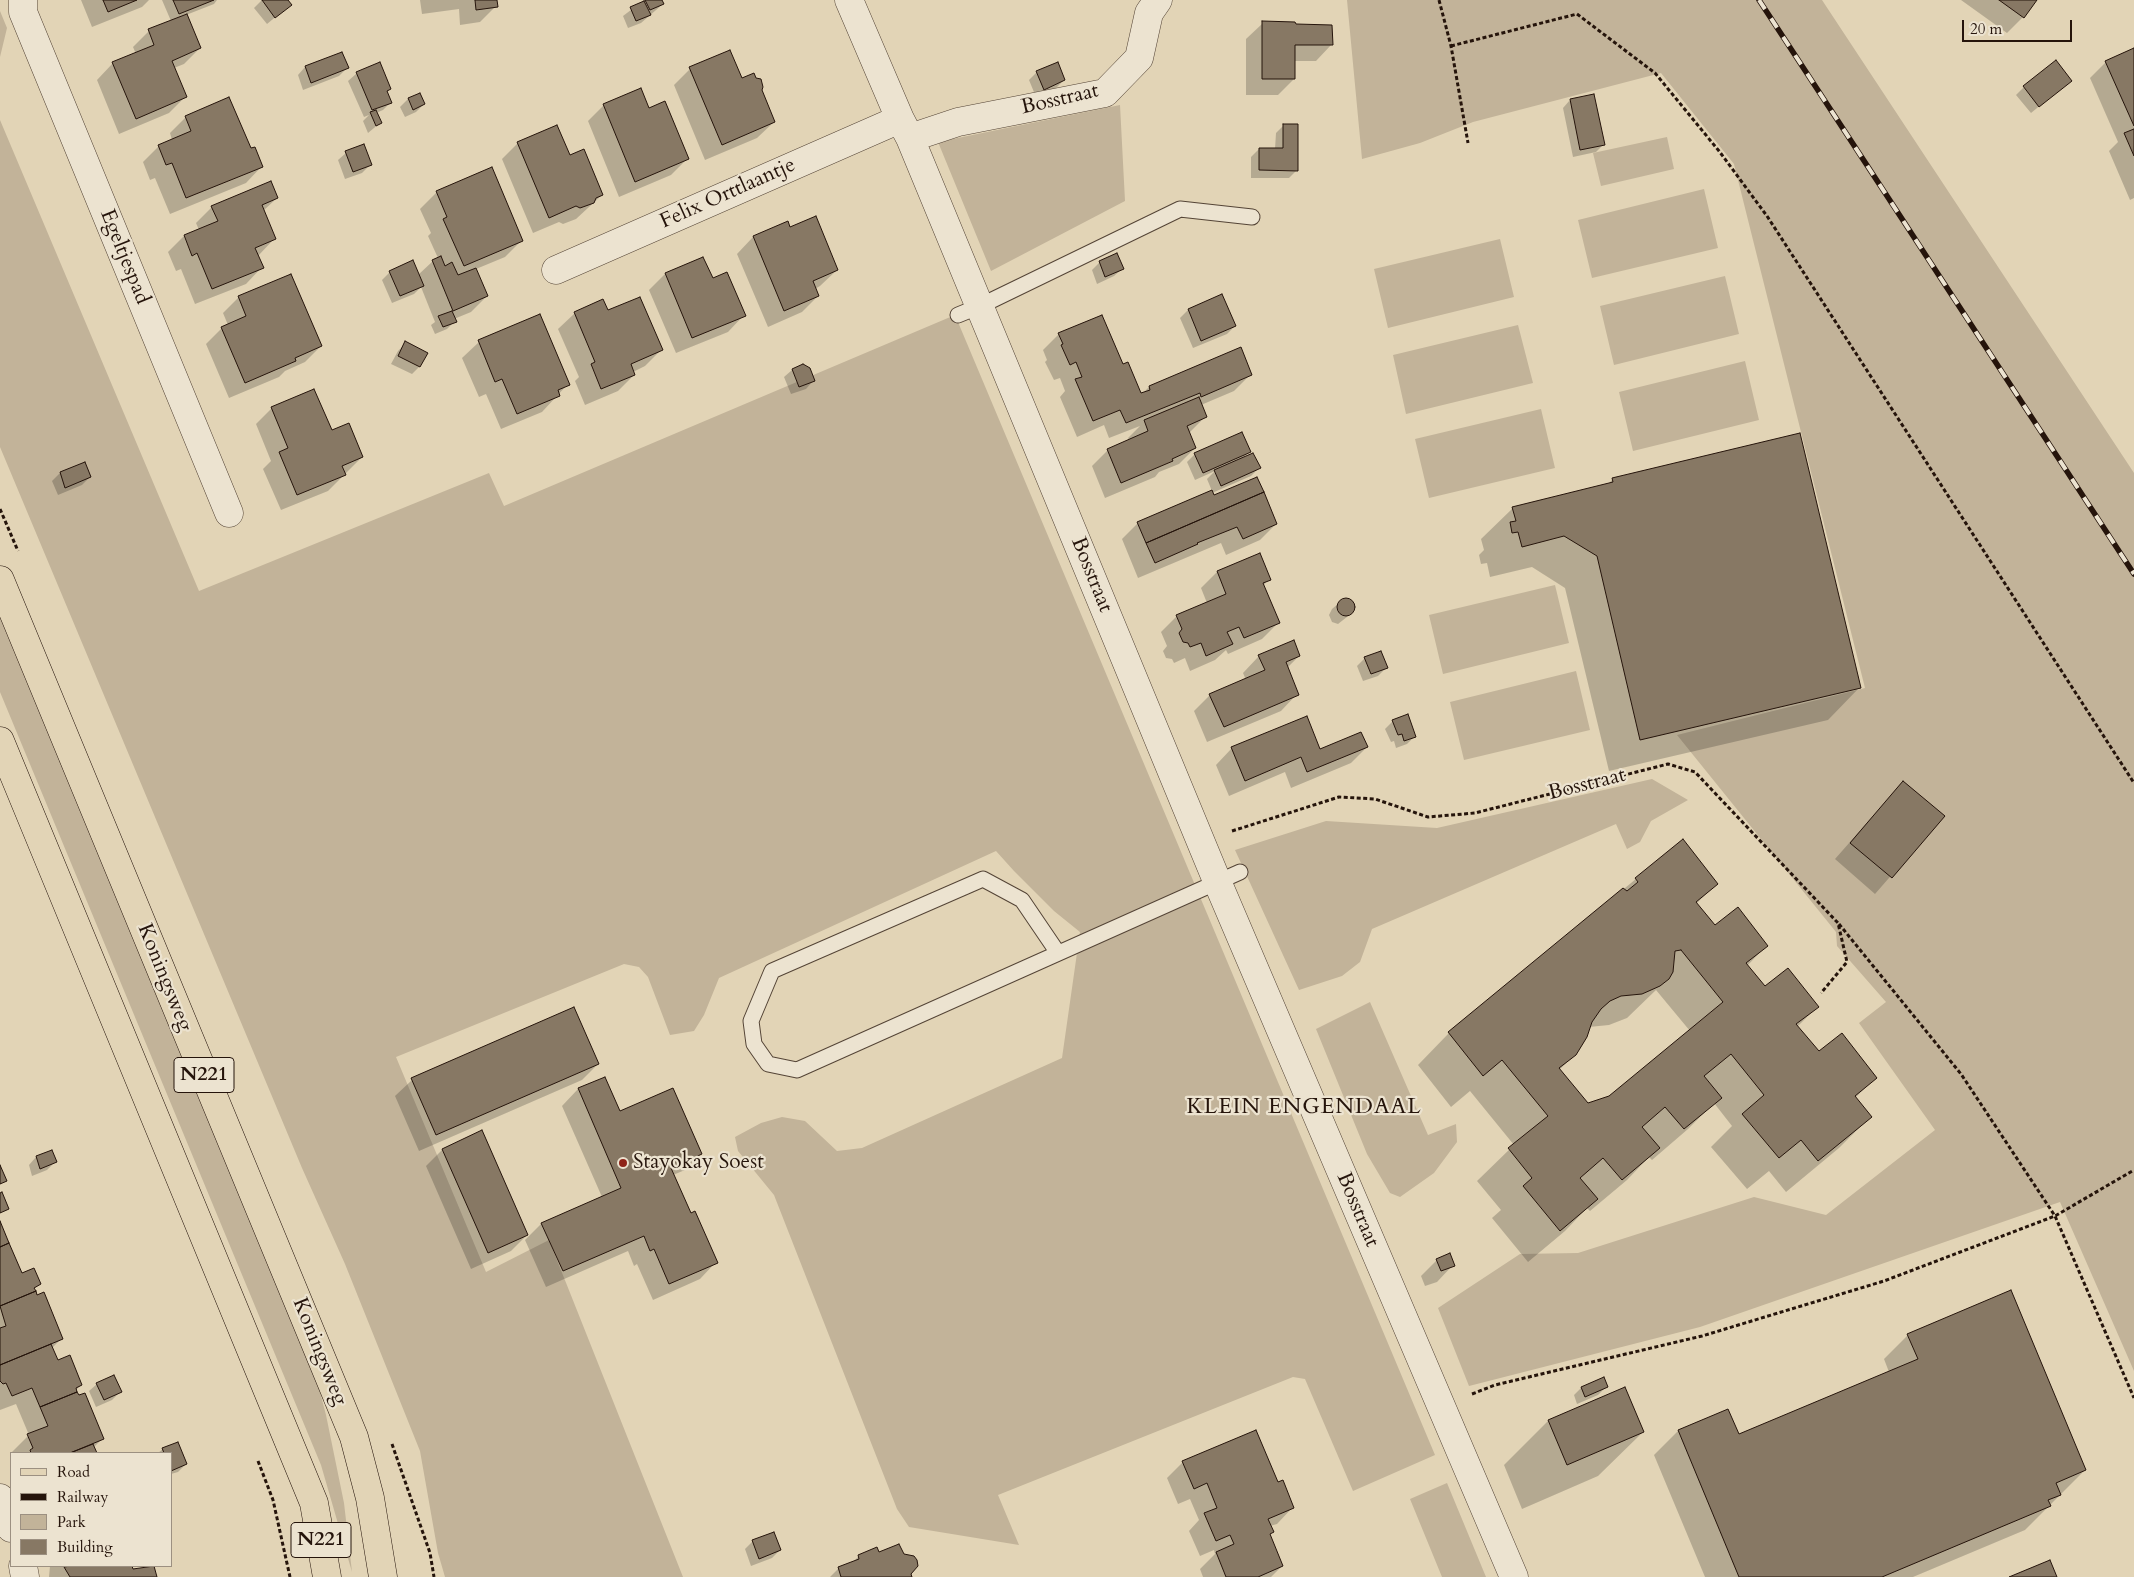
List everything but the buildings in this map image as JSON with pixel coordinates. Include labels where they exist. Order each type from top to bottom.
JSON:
[{"type":"main road","name":"Koningsweg","points":[[0,580],[354,1437],[370,1498],[383,1577]]},
{"type":"main road","name":"N221","points":[[0,741],[314,1503],[327,1577]]},
{"type":"street","name":"Egeltjespad","points":[[23,0],[23,12],[229,513]]},
{"type":"street","name":"Bosstraat","points":[[849,0],[905,129],[969,311],[1202,843],[1229,877],[1442,1407],[1514,1577]]},
{"type":"street","name":"Bosstraat","points":[[905,129],[958,122],[1104,93],[1139,58],[1149,13],[1158,0]]},
{"type":"street","name":"Felix Orttlaantje","points":[[556,270],[905,129]]},
{"type":"street","points":[[0,1498],[10,1525]]},
{"type":"lane","points":[[969,311],[1180,209],[1252,217]]},
{"type":"lane","points":[[1058,953],[1022,900],[983,879],[772,971],[751,1021],[754,1044],[768,1064],[797,1070],[1229,877]]},
{"type":"path","points":[[1439,0],[1451,46],[1468,143]]},
{"type":"path","points":[[1451,46],[1577,14],[1655,73],[1719,151],[1767,216],[2134,783]]},
{"type":"path","name":"Bosstraat","points":[[1202,843],[1339,797],[1374,799],[1428,817],[1475,813],[1668,764],[1694,772],[1838,923],[1961,1074],[2055,1216],[2134,1398]]},
{"type":"path","points":[[1821,993],[1847,962],[1838,923]]},
{"type":"path","points":[[1442,1407],[1495,1385],[1702,1336],[1884,1280],[2055,1216],[2134,1170]]},
{"type":"green space","points":[[1347,0],[1822,0],[2134,473],[2134,1371],[2060,1202],[1700,1327],[1469,1386],[1438,1308],[1520,1254],[1578,1253],[1754,1197],[1826,1215],[1935,1130],[1859,1023],[1886,1002],[1837,946],[1836,932],[1677,735],[1865,688],[1734,164],[1661,73],[1473,122],[1420,143],[1362,159]]},
{"type":"green space","points":[[0,11],[7,28],[0,57]]},
{"type":"green space","points":[[1120,105],[1125,201],[991,271],[938,142]]},
{"type":"green space","points":[[0,120],[199,591],[489,473],[504,506],[955,315],[1435,1455],[1353,1491],[1305,1379],[1293,1377],[998,1495],[1019,1545],[909,1527],[897,1509],[774,1195],[738,1151],[735,1137],[761,1123],[782,1117],[805,1121],[837,1151],[862,1148],[1062,1058],[1080,932],[1054,911],[996,851],[719,978],[704,1015],[694,1031],[670,1035],[648,977],[639,967],[624,964],[396,1057],[486,1272],[549,1240],[683,1577],[445,1577],[438,1553],[420,1451],[345,1264],[302,1168],[0,447]]},
{"type":"green space","points":[[1667,137],[1674,169],[1601,186],[1593,153]]},
{"type":"green space","points":[[1704,189],[1718,248],[1592,278],[1578,220]]},
{"type":"green space","points":[[1500,239],[1514,297],[1388,328],[1374,269]]},
{"type":"green space","points":[[1725,276],[1739,334],[1614,365],[1600,306]]},
{"type":"green space","points":[[1518,325],[1533,383],[1406,414],[1393,355]]},
{"type":"green space","points":[[1745,361],[1759,420],[1633,451],[1619,392]]},
{"type":"green space","points":[[1541,409],[1555,468],[1429,498],[1415,439]]},
{"type":"green space","points":[[1555,585],[1569,643],[1443,674],[1429,615]]},
{"type":"green space","points":[[0,614],[315,1373],[326,1415],[344,1503],[352,1572],[321,1465],[0,692]]},
{"type":"green space","points":[[1576,671],[1590,730],[1464,760],[1450,702]]},
{"type":"green space","points":[[1652,779],[1688,800],[1651,821],[1640,842],[1627,849],[1616,824],[1372,929],[1360,962],[1342,976],[1299,990],[1235,850],[1326,821],[1437,828]]},
{"type":"green space","points":[[1370,1002],[1428,1135],[1456,1124],[1457,1142],[1434,1173],[1400,1197],[1390,1193],[1367,1154],[1316,1029]]},
{"type":"green space","points":[[1447,1483],[1486,1577],[1442,1577],[1410,1499]]},
{"type":"railway","points":[[1759,0],[2134,574]]},
{"type":"place","name":"Stayokay Soest","points":[[623,1163]]},
{"type":"district","name":"KLEIN ENGENDAAL","points":[[1304,1108]]}]
